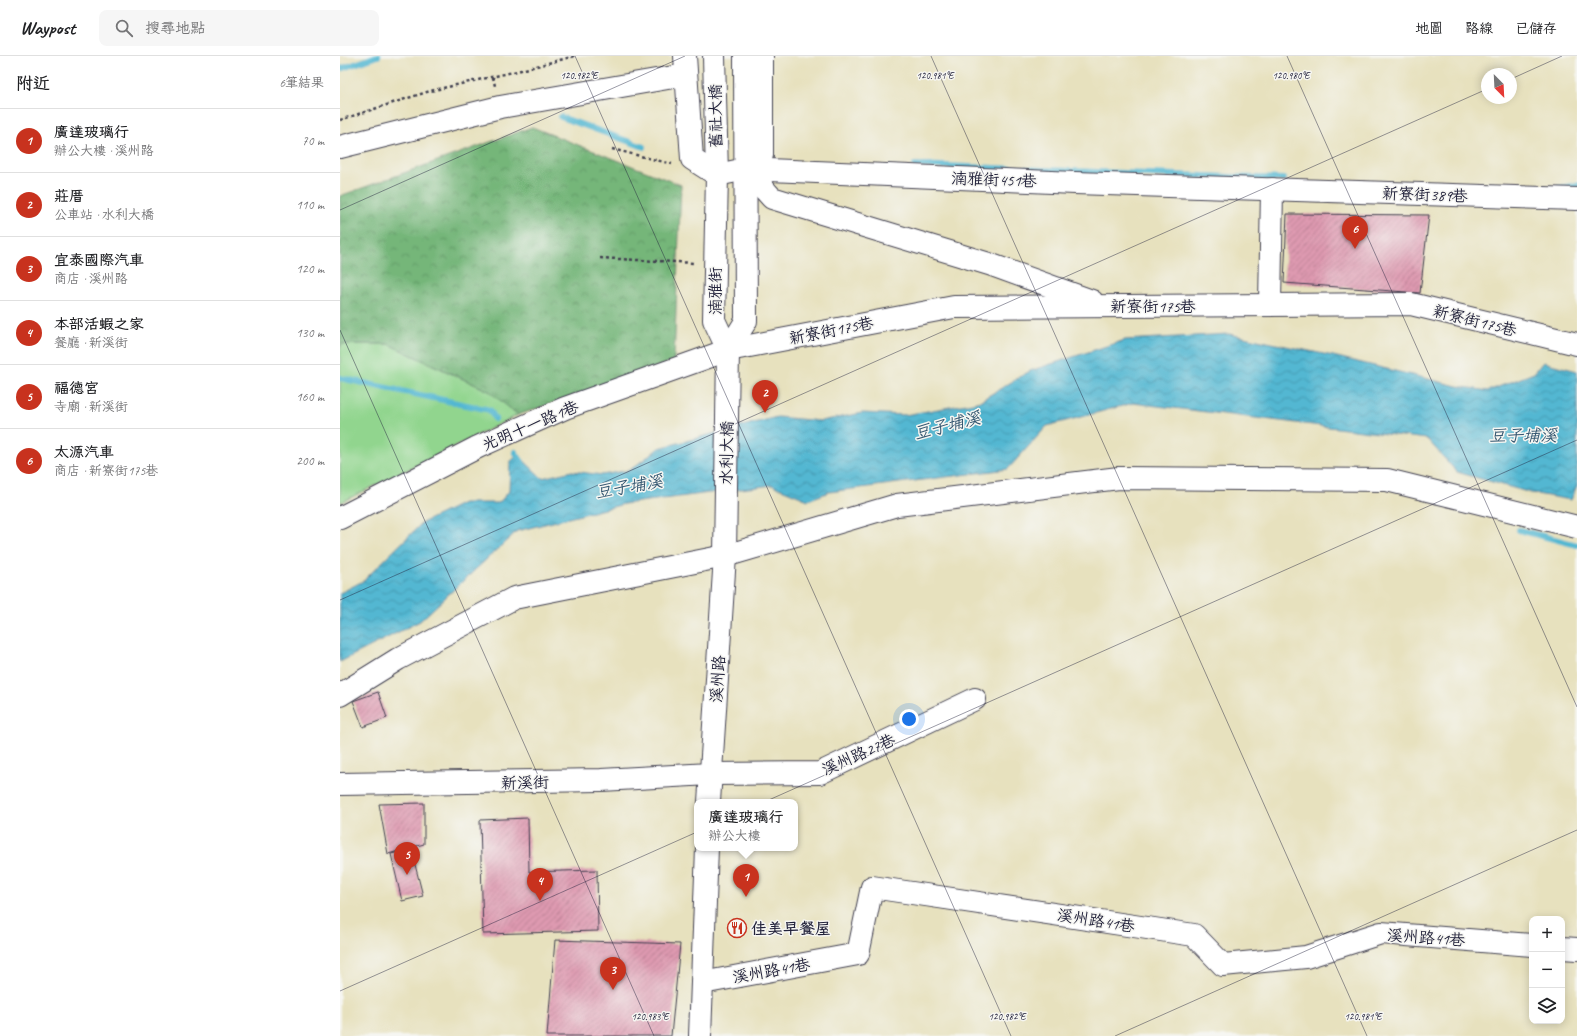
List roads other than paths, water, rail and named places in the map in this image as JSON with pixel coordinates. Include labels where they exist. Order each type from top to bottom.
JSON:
[{"type":"street","name":"舊社大橋","points":[[714,56],[717,175]]},
{"type":"street","name":"舊社大橋","points":[[745,56],[746,169]]},
{"type":"street","points":[[762,56],[762,155],[746,169],[772,198],[989,264],[1106,306]]},
{"type":"street","points":[[340,147],[500,107],[685,66],[692,159],[717,175]]},
{"type":"street","name":"湳雅街451巷","points":[[717,175],[746,169],[1272,189]]},
{"type":"street","name":"湳雅街","points":[[728,350],[746,321],[746,169]]},
{"type":"street","name":"湳雅街","points":[[717,175],[714,320],[728,350]]},
{"type":"street","points":[[1270,305],[1272,189]]},
{"type":"street","name":"新寮街389巷","points":[[1272,189],[1577,199]]},
{"type":"street","name":"新寮街175巷","points":[[728,350],[954,306],[1411,304],[1577,344]]},
{"type":"street","name":"光明十一路1巷","points":[[340,518],[478,447],[565,408],[728,350]]},
{"type":"street","name":"水利大橋","points":[[725,556],[728,350]]},
{"type":"street","points":[[340,695],[398,659],[514,598],[725,556],[897,505],[1119,478],[1387,480],[1577,527]]},
{"type":"street","name":"溪州路","points":[[709,799],[725,556]]},
{"type":"street","name":"溪州路27巷","points":[[710,774],[820,773],[975,699]]},
{"type":"street","name":"新溪街","points":[[340,784],[601,780],[710,774]]},
{"type":"street","points":[[700,1036],[707,851]]},
{"type":"street","name":"溪州路41巷","points":[[702,982],[858,954],[872,887],[1194,935],[1223,965],[1306,957],[1381,933],[1529,945]]},
{"type":"street","points":[[1565,948],[1577,949]]},
{"type":"water","name":"豆子埔溪","points":[[1229,334],[1333,356],[1457,386],[1488,391],[1534,373],[1543,362],[1577,371],[1577,485],[1571,500],[1531,493],[1457,472],[1427,439],[1133,403],[1047,426],[1008,469],[829,492],[808,500],[772,485],[624,504],[517,531],[420,621],[340,662],[340,593],[363,581],[422,523],[463,503],[499,503],[509,491],[510,462],[518,455],[542,478],[572,471],[602,475],[630,470],[659,448],[777,417],[821,421],[862,413],[905,415],[978,402],[1030,371],[1125,340]]},
{"type":"waterway","points":[[340,69],[378,56]]},
{"type":"waterway","points":[[561,117],[644,147]]},
{"type":"waterway","points":[[915,165],[1283,179]]},
{"type":"waterway","points":[[1556,189],[1577,185]]},
{"type":"waterway","points":[[340,378],[490,410],[495,419]]},
{"type":"waterway","points":[[515,452],[522,462]]},
{"type":"waterway","points":[[1519,530],[1577,545]]},
{"type":"place","name":"太源汽車","points":[[1355,249]]},
{"type":"place","name":"莊厝","points":[[765,413]]},
{"type":"place","name":"福德宮","points":[[407,875]]},
{"type":"place","name":"廣達玻璃行","points":[[746,897]]},
{"type":"place","name":"本部活蝦之家","points":[[540,901]]},
{"type":"place","name":"佳美早餐屋","points":[[737,928]]},
{"type":"place","name":"宜泰國際汽車","points":[[613,990]]}]
